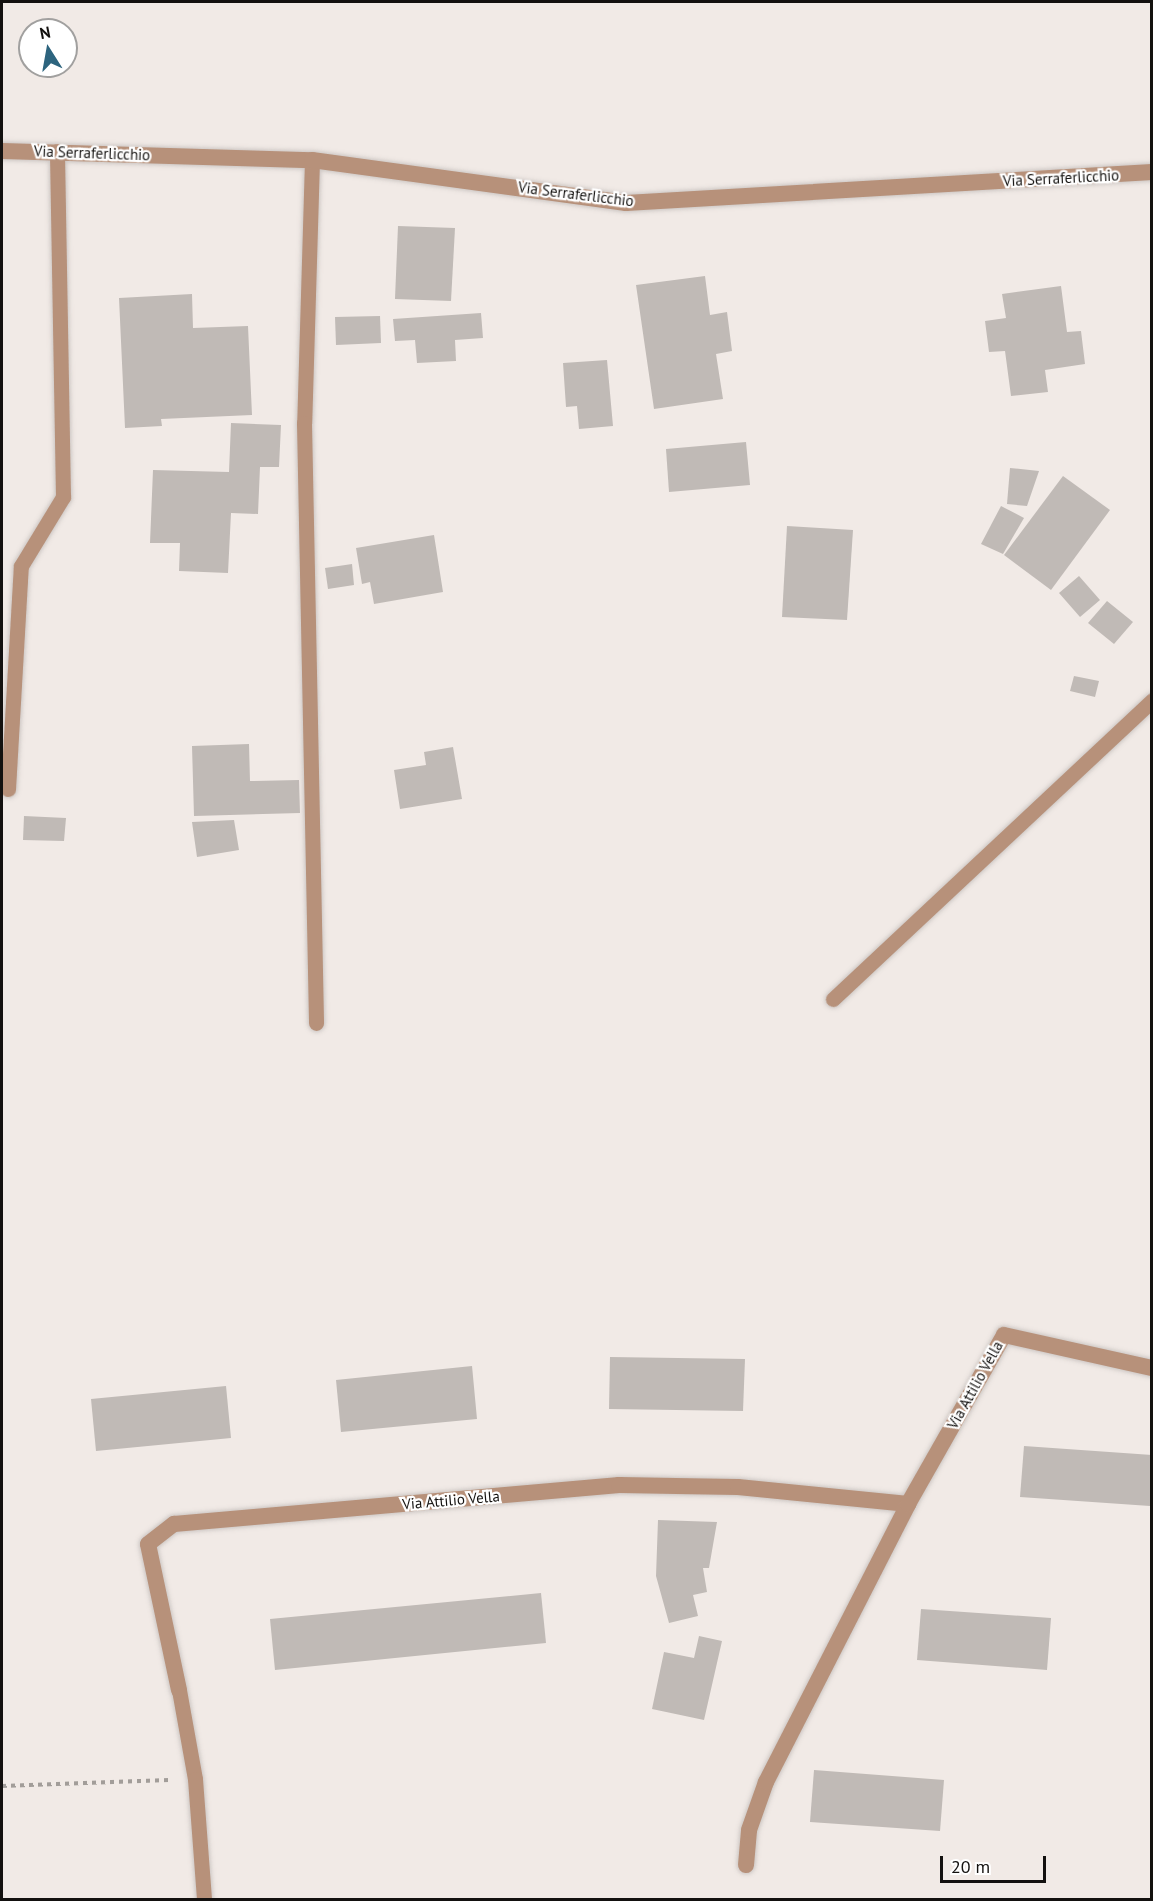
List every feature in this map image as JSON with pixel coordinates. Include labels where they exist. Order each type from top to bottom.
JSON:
[{"type":"street","name":"Via Serraferlicchio","points":[[2,151],[312,160],[626,203],[1152,172]]},
{"type":"street","name":"Via Attilio Vella","points":[[746,1865],[749,1830],[766,1782],[908,1504],[1004,1335],[1152,1368]]},
{"type":"street","name":"Via Attilio Vella","points":[[179,1689],[148,1544],[174,1524],[619,1485],[738,1487],[908,1504]]},
{"type":"lane","points":[[8,789],[21,566],[63,497],[57,151]]},
{"type":"lane","points":[[312,160],[304,423],[316,1023]]},
{"type":"lane","points":[[833,999],[1152,701]]},
{"type":"lane","points":[[179,1689],[195,1779],[204,1899]]},
{"type":"path","points":[[2,1786],[195,1779]]},
{"type":"building","points":[[398,226],[455,228],[451,301],[395,299]]},
{"type":"building","points":[[705,276],[710,315],[727,312],[732,351],[716,354],[723,399],[654,409],[636,285]]},
{"type":"building","points":[[1061,286],[1067,332],[1081,331],[1085,364],[1045,370],[1048,392],[1011,396],[1005,351],[989,352],[985,321],[1006,318],[1002,294]]},
{"type":"building","points":[[192,294],[193,328],[248,326],[252,415],[161,419],[162,426],[125,428],[119,298]]},
{"type":"building","points":[[481,313],[483,338],[455,340],[456,361],[417,363],[415,340],[395,341],[393,319]]},
{"type":"building","points":[[380,316],[381,343],[336,345],[335,317]]},
{"type":"building","points":[[607,360],[613,426],[579,429],[577,406],[566,407],[563,363]]},
{"type":"building","points":[[231,423],[281,425],[279,467],[260,467],[258,514],[231,513],[228,573],[179,571],[180,543],[150,543],[153,470],[229,472]]},
{"type":"building","points":[[746,442],[750,485],[669,492],[666,449]]},
{"type":"building","points":[[1010,468],[1039,471],[1027,506],[1007,504]]},
{"type":"building","points":[[1063,476],[1110,510],[1051,590],[1004,555]]},
{"type":"building","points":[[1001,506],[1024,518],[1003,554],[981,544]]},
{"type":"building","points":[[787,526],[853,530],[847,620],[782,617]]},
{"type":"building","points":[[434,535],[443,592],[374,604],[370,582],[362,584],[356,548]]},
{"type":"building","points":[[352,564],[354,585],[328,589],[325,568]]},
{"type":"building","points":[[1079,576],[1100,600],[1080,617],[1059,593]]},
{"type":"building","points":[[1107,601],[1133,622],[1114,644],[1088,623]]},
{"type":"building","points":[[1074,676],[1099,681],[1095,697],[1070,691]]},
{"type":"building","points":[[249,744],[250,781],[299,780],[300,813],[194,816],[192,746]]},
{"type":"building","points":[[453,747],[462,799],[400,809],[394,770],[426,765],[424,752]]},
{"type":"building","points":[[24,816],[66,818],[64,841],[23,840]]},
{"type":"building","points":[[234,820],[239,850],[197,857],[192,822]]},
{"type":"building","points":[[610,1357],[745,1359],[743,1411],[609,1409]]},
{"type":"building","points":[[472,1366],[477,1419],[341,1432],[336,1380]]},
{"type":"building","points":[[226,1386],[231,1438],[96,1451],[91,1399]]},
{"type":"building","points":[[1024,1446],[1152,1455],[1150,1506],[1020,1497]]},
{"type":"building","points":[[658,1520],[717,1522],[709,1568],[703,1568],[707,1592],[693,1595],[698,1616],[669,1623],[656,1576]]},
{"type":"building","points":[[541,1593],[546,1643],[275,1670],[270,1619]]},
{"type":"building","points":[[921,1609],[1051,1618],[1047,1670],[917,1660]]},
{"type":"building","points":[[699,1636],[722,1641],[704,1720],[652,1709],[664,1652],[694,1658]]},
{"type":"building","points":[[814,1770],[944,1780],[940,1831],[810,1822]]}]
